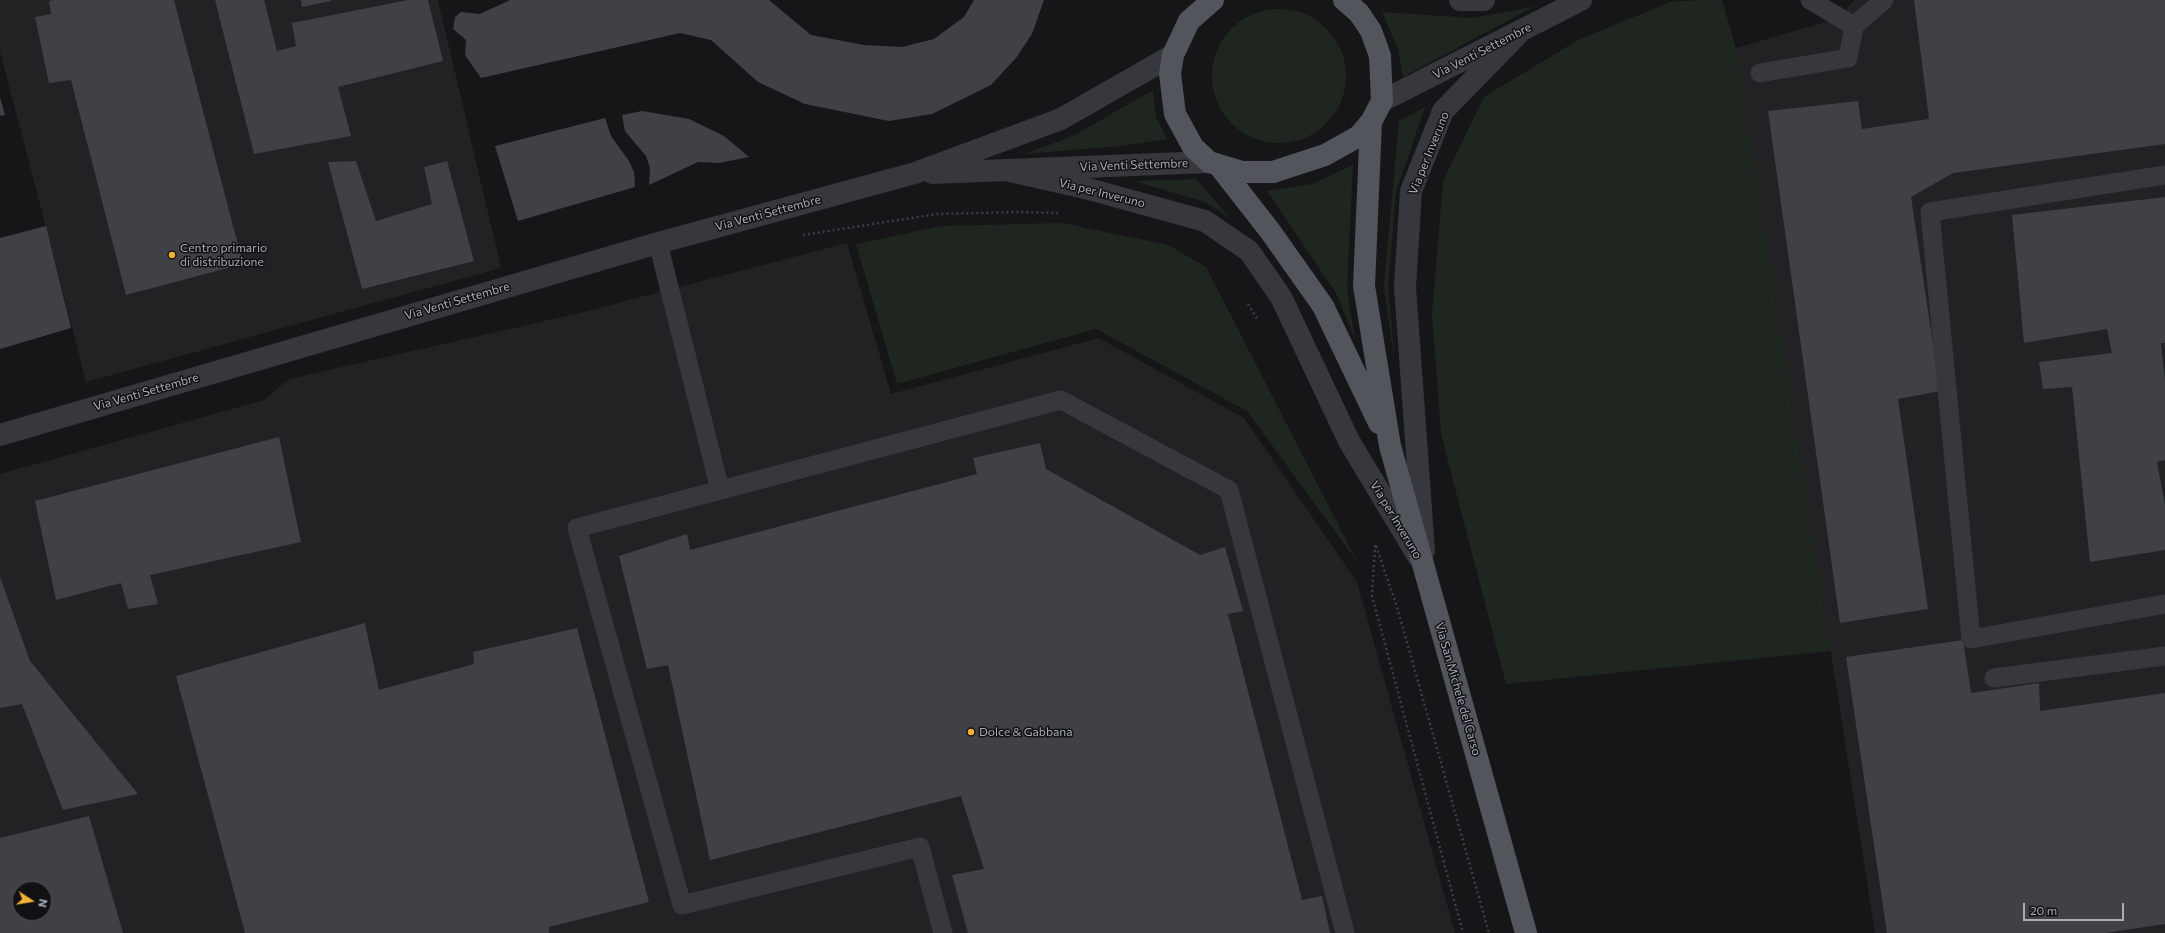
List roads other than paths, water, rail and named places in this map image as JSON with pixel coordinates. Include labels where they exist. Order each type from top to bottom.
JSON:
[{"type":"main road","points":[[1212,0],[1188,10],[1173,55],[1170,74],[1176,114],[1193,147],[1215,164],[1270,231],[1323,306],[1390,446]]},
{"type":"main road","points":[[1215,164],[1242,172],[1273,172],[1325,155],[1359,136],[1371,122],[1382,101],[1380,56],[1371,31],[1359,13],[1344,0]]},
{"type":"main road","points":[[1371,122],[1364,286],[1390,446]]},
{"type":"main road","name":"Via San Michele del Carso","points":[[1390,446],[1426,570],[1526,933]]},
{"type":"street","points":[[1460,0],[1484,0]]},
{"type":"street","name":"Via Venti Settembre","points":[[1382,101],[1581,0]]},
{"type":"street","name":"Via per Inveruno","points":[[1426,570],[1405,287],[1411,191],[1444,111],[1520,32]]},
{"type":"street","name":"Via Venti Settembre","points":[[0,434],[658,243],[915,173],[1061,119],[1173,55]]},
{"type":"street","name":"Via Venti Settembre","points":[[915,173],[1215,164]]},
{"type":"street","name":"Via per Inveruno","points":[[1010,171],[1086,188],[1205,221],[1249,251],[1281,297],[1349,441],[1426,570]]},
{"type":"lane","points":[[1810,0],[1854,26]]},
{"type":"lane","points":[[1760,73],[1848,58],[1854,26],[1884,0]]},
{"type":"lane","points":[[2165,176],[1930,212],[1971,639],[2165,604]]},
{"type":"lane","points":[[658,243],[720,490]]},
{"type":"lane","points":[[944,933],[920,847],[682,905],[577,528],[1062,400],[1229,490],[1345,933]]},
{"type":"lane","points":[[1994,678],[2165,656]]},
{"type":"place","name":"Centro primario di distribuzione","points":[[172,255]]},
{"type":"place","name":"Dolce & Gabbana","points":[[971,732]]}]
